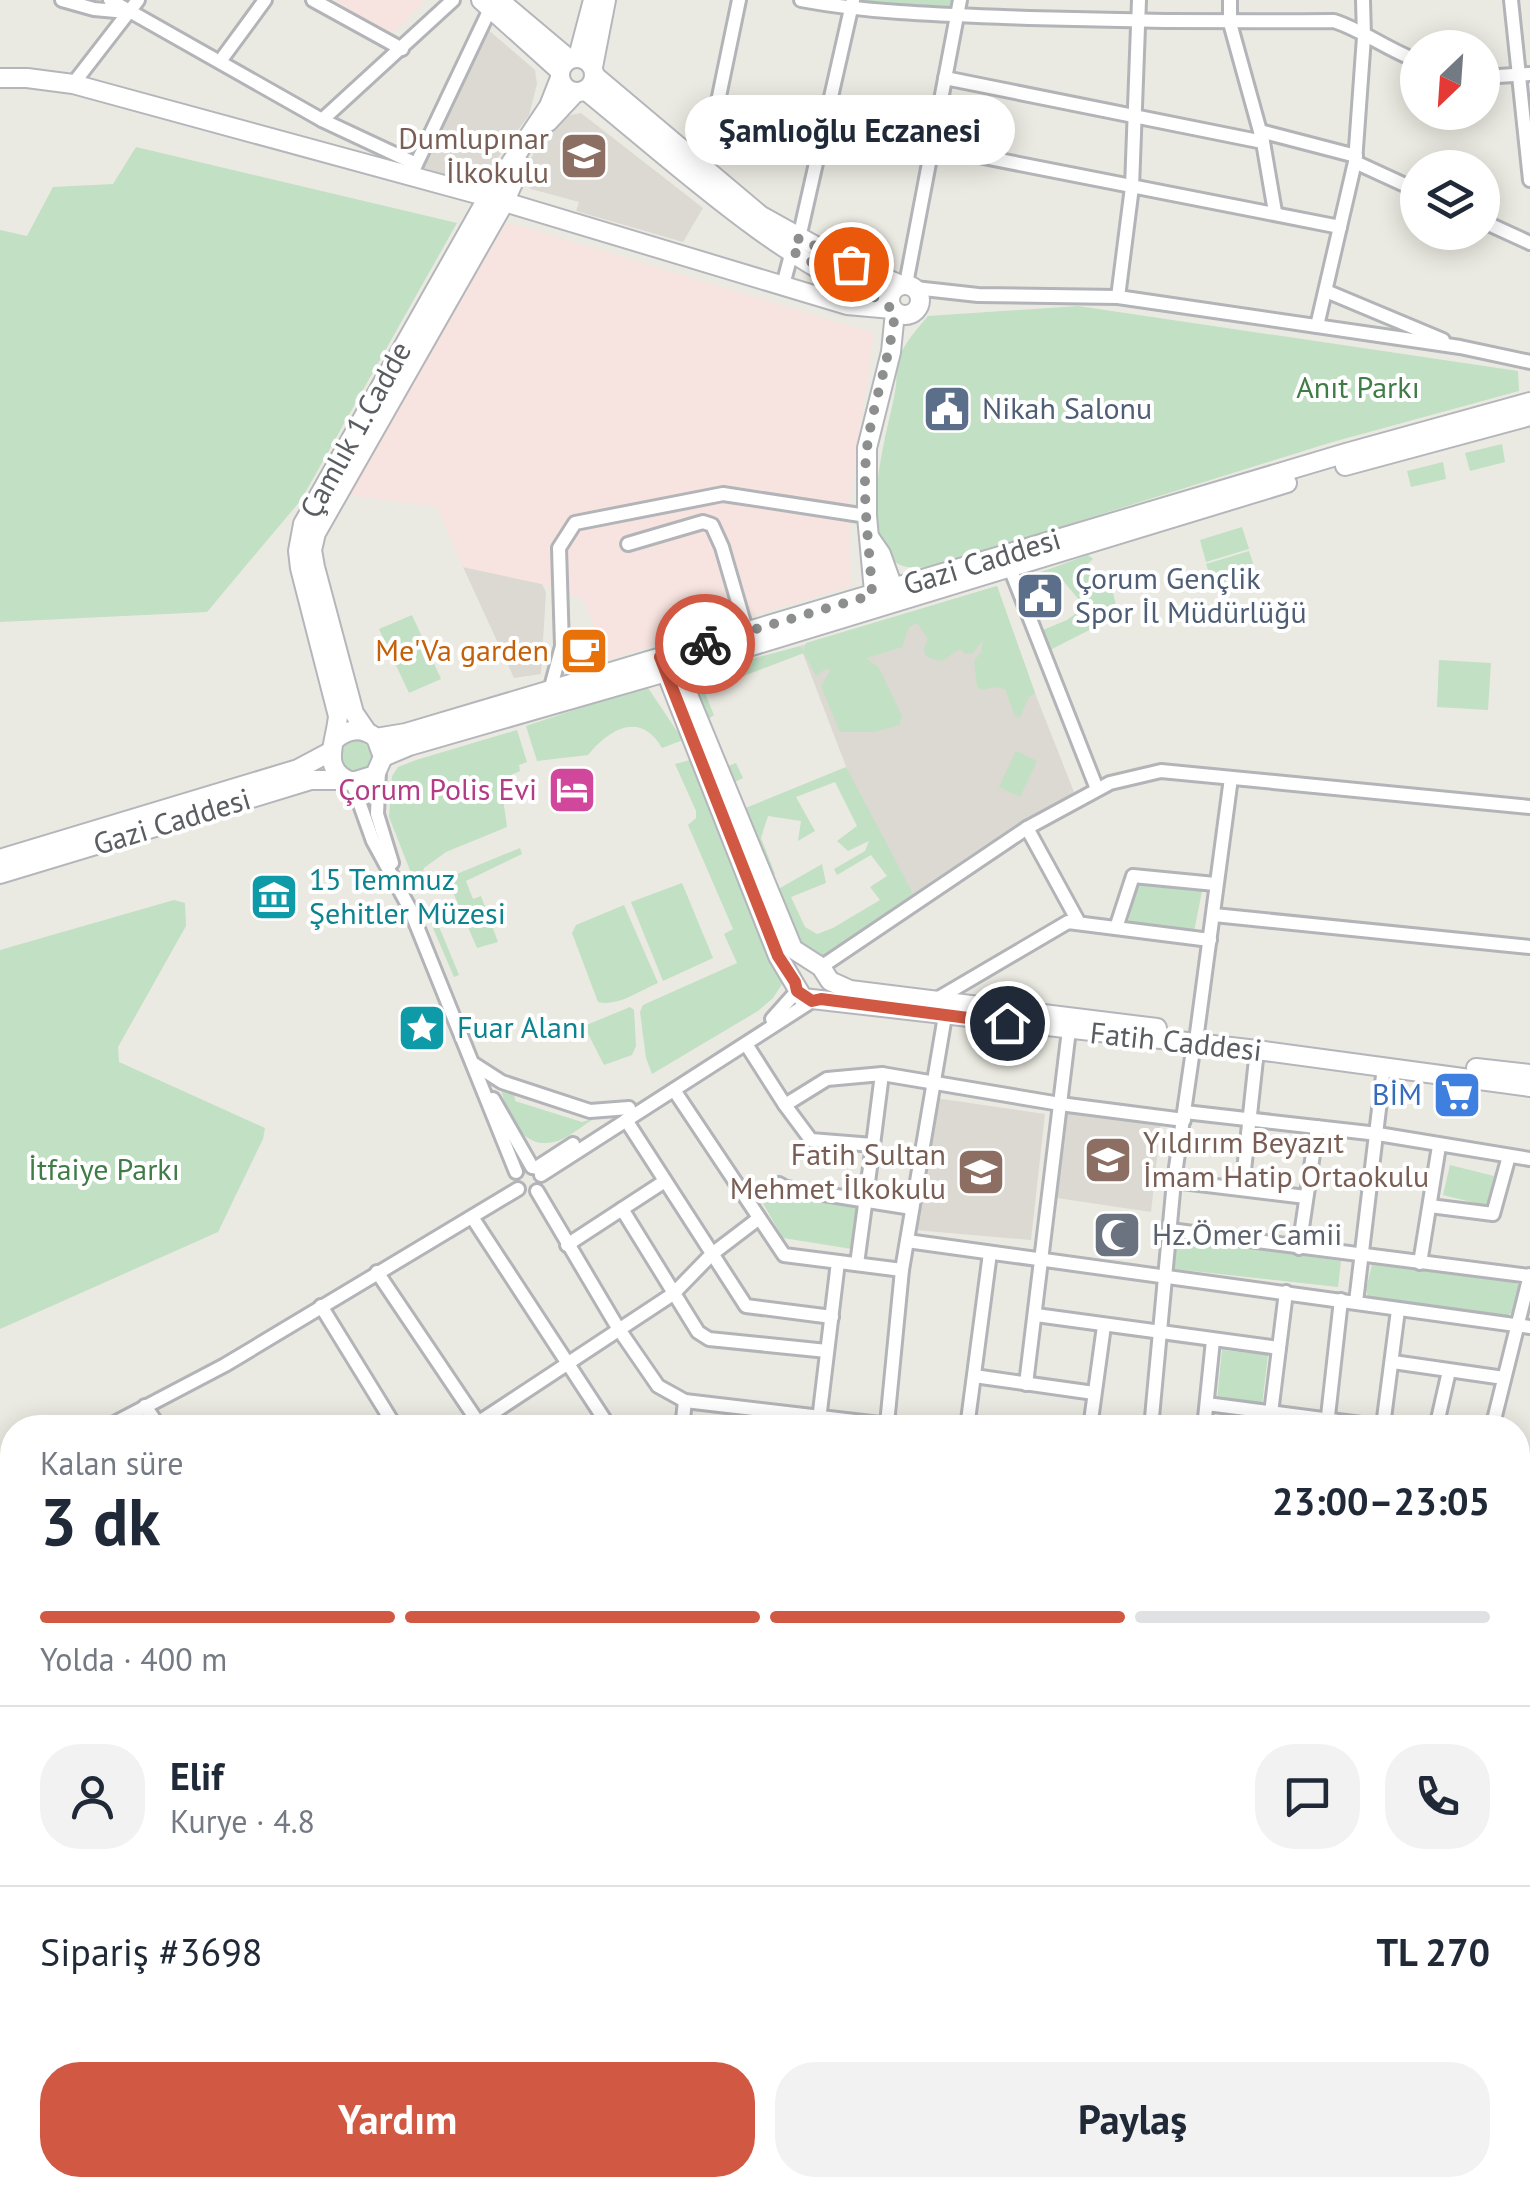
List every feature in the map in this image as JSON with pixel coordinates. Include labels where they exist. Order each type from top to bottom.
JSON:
[{"type":"street","points":[[62,0],[94,9],[134,6]]},
{"type":"street","points":[[110,0],[134,6],[413,171]]},
{"type":"street","points":[[221,60],[265,0]]},
{"type":"street","points":[[314,0],[402,49]]},
{"type":"street","points":[[322,120],[453,0]]},
{"type":"street","points":[[577,74],[594,0]]},
{"type":"street","points":[[401,894],[377,814],[381,763],[371,735],[354,714],[312,550],[316,533],[496,200],[549,106],[577,74],[606,0]]},
{"type":"street","points":[[704,169],[739,0]]},
{"type":"street","points":[[802,0],[957,16],[1139,22],[1334,20],[1364,31],[1400,55]]},
{"type":"street","points":[[907,286],[960,0]]},
{"type":"street","points":[[1118,297],[1132,187],[1139,0]]},
{"type":"street","points":[[1230,0],[1230,22],[1262,136],[1275,212]]},
{"type":"street","points":[[1317,326],[1355,159],[1364,31],[1362,0]]},
{"type":"street","points":[[1511,0],[1525,75],[1530,180]]},
{"type":"street","points":[[413,171],[490,3],[758,230],[907,286],[978,295],[1118,297],[1460,347],[1530,362]]},
{"type":"street","points":[[783,284],[796,244],[852,5]]},
{"type":"street","points":[[73,84],[134,6]]},
{"type":"street","points":[[577,74],[796,244],[868,296],[896,310]]},
{"type":"street","points":[[1500,76],[1525,75]]},
{"type":"street","points":[[0,78],[73,84],[413,171],[496,200],[846,305],[916,310],[920,301],[907,286]]},
{"type":"street","points":[[945,78],[1135,116],[1262,136],[1355,159],[1400,182]]},
{"type":"street","points":[[934,147],[1340,227]]},
{"type":"street","name":"Çamlık 1.Cadde","points":[[333,745],[338,716],[300,568],[298,540],[340,457],[496,200]]},
{"type":"street","points":[[1500,229],[1530,243]]},
{"type":"street","points":[[896,595],[867,516],[867,448],[891,352],[896,310],[892,290],[907,286]]},
{"type":"street","points":[[1326,290],[1460,347]]},
{"type":"street","name":"Gazi Caddesi","points":[[896,595],[913,582],[1530,402]]},
{"type":"street","name":"Gazi Caddesi","points":[[371,735],[406,732],[582,678],[669,663],[747,633],[1010,568],[1332,469],[1530,416]]},
{"type":"street","points":[[551,687],[562,646],[560,548],[575,523],[723,494],[867,516]]},
{"type":"street","points":[[628,544],[703,522],[714,526],[747,633]]},
{"type":"street","points":[[876,546],[913,582]]},
{"type":"street","points":[[874,601],[876,546]]},
{"type":"street","points":[[1010,568],[1097,789]]},
{"type":"street","name":"Gazi Caddesi","points":[[381,763],[409,746],[874,601]]},
{"type":"street","points":[[562,646],[582,678]]},
{"type":"street","points":[[536,1170],[628,1114],[806,993],[828,993],[822,971],[793,950],[669,663]]},
{"type":"street","points":[[669,663],[778,956],[806,993]]},
{"type":"street","points":[[371,735],[350,730],[333,745],[334,770],[349,781],[373,841],[401,894],[516,1172],[514,1185],[528,1194],[537,1191],[542,1184],[536,1170],[472,1062]]},
{"type":"street","name":"Gazi Caddesi","points":[[0,859],[298,769],[333,745]]},
{"type":"street","points":[[349,781],[368,780],[381,763]]},
{"type":"street","points":[[806,993],[805,967],[822,971],[1028,828],[1097,789],[1162,772],[1530,807]]},
{"type":"street","points":[[1152,1415],[1174,1181],[1231,778]]},
{"type":"street","name":"Gazi Caddesi","points":[[0,874],[311,780],[349,781]]},
{"type":"street","points":[[1028,828],[1079,923]]},
{"type":"street","points":[[1116,928],[1133,876],[1215,884]]},
{"type":"street","points":[[1214,915],[1530,947]]},
{"type":"street","points":[[888,1415],[902,1270],[935,1082],[941,1007],[1068,922],[1210,940]]},
{"type":"street","name":"Fatih Caddesi","points":[[822,971],[850,990],[1068,1030],[1196,1038],[1257,1050],[1530,1087]]},
{"type":"street","points":[[472,1062],[502,1082],[590,1111],[628,1114],[746,1044],[806,993]]},
{"type":"street","name":"Fatih Caddesi","points":[[806,993],[1530,1074]]},
{"type":"street","points":[[1026,1384],[1068,1030]]},
{"type":"street","points":[[746,1044],[811,1140],[873,1145]]},
{"type":"street","points":[[1242,1189],[1257,1050]]},
{"type":"street","points":[[1329,1415],[1349,1301],[1362,1256],[1384,1067]]},
{"type":"street","points":[[785,1105],[826,1079],[882,1074],[1060,1104],[1378,1134],[1530,1160]]},
{"type":"street","points":[[857,1264],[882,1074]]},
{"type":"street","points":[[674,1090],[784,1254],[902,1270]]},
{"type":"street","points":[[628,1114],[665,1182],[746,1306],[832,1317]]},
{"type":"street","points":[[1299,1248],[1318,1127]]},
{"type":"street","points":[[1420,1263],[1440,1146]]},
{"type":"street","points":[[1430,1206],[1493,1214],[1509,1156]]},
{"type":"street","points":[[516,1172],[527,1166],[536,1170]]},
{"type":"street","points":[[1174,1181],[1306,1197]]},
{"type":"street","points":[[567,1244],[665,1182]]},
{"type":"street","points":[[779,1184],[912,1208]]},
{"type":"street","points":[[129,1415],[225,1364],[518,1189]]},
{"type":"street","points":[[537,1191],[618,1328],[658,1386],[685,1400],[776,1415]]},
{"type":"street","points":[[622,1209],[698,1332],[709,1338],[827,1350]]},
{"type":"street","points":[[472,1217],[602,1415]]},
{"type":"street","points":[[489,1415],[673,1294],[712,1254],[758,1219]]},
{"type":"street","points":[[1170,1230],[1530,1276],[1523,1325],[1495,1415]]},
{"type":"street","points":[[907,1241],[1523,1325]]},
{"type":"street","points":[[969,1415],[990,1253]]},
{"type":"street","points":[[819,1415],[838,1262]]},
{"type":"street","points":[[377,1272],[468,1415]]},
{"type":"street","points":[[1271,1413],[1286,1292]]},
{"type":"street","points":[[321,1306],[387,1415]]},
{"type":"street","points":[[1388,1415],[1398,1310]]},
{"type":"street","points":[[1036,1315],[1279,1348]]},
{"type":"street","points":[[1091,1415],[1104,1326]]},
{"type":"street","points":[[1205,1415],[1213,1340]]},
{"type":"street","points":[[1393,1362],[1504,1378]]},
{"type":"street","points":[[1439,1415],[1449,1371]]},
{"type":"street","points":[[974,1376],[1094,1393]]},
{"type":"street","points":[[683,1415],[685,1400]]},
{"type":"street","points":[[1206,1404],[1281,1415]]},
{"type":"street","points":[[146,1406],[152,1415]]},
{"type":"shaded area","points":[[425,0],[392,35],[336,3]]},
{"type":"shaded area","points":[[485,27],[535,70],[537,84],[529,115],[477,186],[420,167]]},
{"type":"shaded area","name":"Dumlupınar İlkokulu","points":[[581,113],[703,208],[683,242],[576,211],[579,202],[531,189],[520,181],[545,130],[561,117]]},
{"type":"shaded area","points":[[507,222],[874,333],[849,505],[851,586],[607,660],[583,599],[542,584],[463,567],[437,507],[347,495]]},
{"type":"shaded area","points":[[463,567],[542,584],[546,592],[541,674],[514,678]]},
{"type":"shaded area","points":[[997,586],[1074,792],[916,899],[850,777],[800,646]]},
{"type":"shaded area","name":"Fatih Sultan Mehmet İlkokulu","points":[[935,1098],[1045,1114],[1031,1240],[915,1230]]},
{"type":"shaded area","name":"Yıldırım Beyazıt İmam Hatip Ortaokulu","points":[[1064,1113],[1161,1122],[1151,1212],[1057,1198]]},
{"type":"green space","points":[[860,0],[952,0],[949,11],[858,6]]},
{"type":"green space","points":[[136,147],[457,223],[301,500],[207,612],[0,622],[0,230],[27,236],[53,187],[113,184]]},
{"type":"green space","name":"Anıt Parkı","points":[[1078,306],[1518,371],[1519,391],[1329,443],[932,567],[909,567],[894,561],[881,541],[876,499],[898,361],[911,337],[928,316]]},
{"type":"green space","points":[[1502,444],[1505,462],[1470,471],[1465,453]]},
{"type":"green space","points":[[1443,462],[1446,479],[1411,487],[1407,471]]},
{"type":"green space","points":[[1242,527],[1249,549],[1206,562],[1200,540]]},
{"type":"green space","points":[[1249,551],[1256,572],[1213,585],[1206,564]]},
{"type":"green space","points":[[1088,555],[1093,559],[1085,566],[1099,582],[1111,585],[1116,605],[1113,618],[1050,650],[1043,630],[1085,607],[1060,577],[1030,586],[1027,577]]},
{"type":"green space","points":[[997,586],[1035,693],[1020,717],[1015,716],[1005,689],[982,690],[977,686],[974,661],[983,640],[973,653],[965,654],[960,649],[945,660],[938,660],[926,656],[928,639],[917,623],[909,627],[902,647],[866,658],[879,668],[902,716],[899,725],[875,732],[840,732],[821,686],[830,671],[827,668],[816,676],[804,653],[704,691],[714,715],[707,720],[728,766],[736,763],[743,778],[733,783],[684,677],[800,646],[804,651],[806,643]]},
{"type":"green space","points":[[412,615],[441,679],[409,693],[379,629]]},
{"type":"green space","points":[[1439,660],[1491,663],[1488,710],[1437,707]]},
{"type":"green space","points":[[648,688],[683,740],[662,748],[645,730],[625,728],[606,737],[588,755],[537,761],[526,726]]},
{"type":"green space","points":[[517,730],[527,762],[501,784],[507,827],[446,852],[424,868],[417,888],[389,817],[392,776],[398,767],[416,760]]},
{"type":"green space","points":[[356,741],[367,745],[371,756],[367,767],[356,771],[345,767],[341,756],[345,745]]},
{"type":"green space","points":[[1016,751],[1037,761],[1020,797],[999,787]]},
{"type":"green space","points":[[690,760],[784,981],[758,1011],[652,1074],[640,1012],[643,1005],[737,963],[724,934],[733,929],[688,825],[696,818],[696,811],[675,764]]},
{"type":"green space","points":[[846,767],[916,899],[828,958],[817,956],[800,943],[775,891],[822,864],[826,883],[791,897],[805,927],[817,934],[833,928],[880,900],[870,887],[887,876],[871,855],[837,875],[834,869],[865,851],[869,841],[848,851],[837,841],[857,826],[835,782],[796,797],[815,831],[798,841],[801,821],[768,816],[761,838],[775,874],[768,876],[743,809]]},
{"type":"green space","points":[[520,848],[522,854],[466,881],[473,899],[481,896],[498,942],[477,948],[447,878]]},
{"type":"green space","points":[[1139,880],[1202,891],[1194,932],[1128,922]]},
{"type":"green space","points":[[682,883],[713,958],[663,981],[631,902]]},
{"type":"green space","name":"İtfaiye Parkı","points":[[174,900],[185,903],[186,926],[118,1047],[119,1062],[265,1128],[263,1139],[218,1232],[0,1329],[0,950]]},
{"type":"green space","points":[[624,905],[658,983],[621,1000],[598,1002],[572,933],[576,925]]},
{"type":"green space","points":[[433,912],[459,975],[454,977],[427,914]]},
{"type":"green space","points":[[630,1007],[634,1010],[636,1046],[632,1055],[604,1065],[584,1026]]},
{"type":"green space","points":[[500,1086],[514,1092],[515,1101],[582,1122],[595,1118],[554,1142],[532,1140],[516,1126]]},
{"type":"green space","points":[[1450,1165],[1494,1176],[1487,1206],[1443,1195]]},
{"type":"green space","points":[[767,1195],[854,1204],[859,1208],[852,1249],[783,1238],[761,1200]]},
{"type":"green space","points":[[1177,1238],[1341,1261],[1338,1287],[1174,1269]]},
{"type":"green space","points":[[1372,1264],[1517,1283],[1519,1287],[1512,1313],[1506,1316],[1368,1297]]},
{"type":"green space","points":[[1222,1350],[1268,1355],[1262,1405],[1217,1400]]},
{"type":"way so far","points":[[705,644],[872,595],[867,448],[891,352],[895,312],[890,304],[868,296],[792,251],[799,238],[851,264]]},
{"type":"place","name":"Dumlupınar İlkokulu","points":[[584,156]]},
{"type":"place","name":"Şamlıoğlu Eczanesi","points":[[851,264]]},
{"type":"place","name":"Nikah Salonu","points":[[947,409]]},
{"type":"place","name":"Çorum Gençlik Spor İl Müdürlüğü","points":[[1040,596]]},
{"type":"place","name":"Me'Va garden","points":[[584,651]]},
{"type":"place","name":"Çorum Polis Evi","points":[[572,790]]},
{"type":"place","name":"15 Temmuz Şehitler Müzesi","points":[[274,897]]},
{"type":"place","name":"Fuar Alanı","points":[[422,1028]]},
{"type":"place","name":"BİM","points":[[1457,1095]]},
{"type":"place","name":"Yıldırım Beyazıt İmam Hatip Ortaokulu","points":[[1108,1160]]},
{"type":"place","name":"Fatih Sultan Mehmet İlkokulu","points":[[981,1172]]},
{"type":"place","name":"Hz.Ömer Camii","points":[[1117,1235]]},
{"type":"route","points":[[705,644],[660,657],[778,956],[797,991],[812,1001],[1007,1023]]}]
